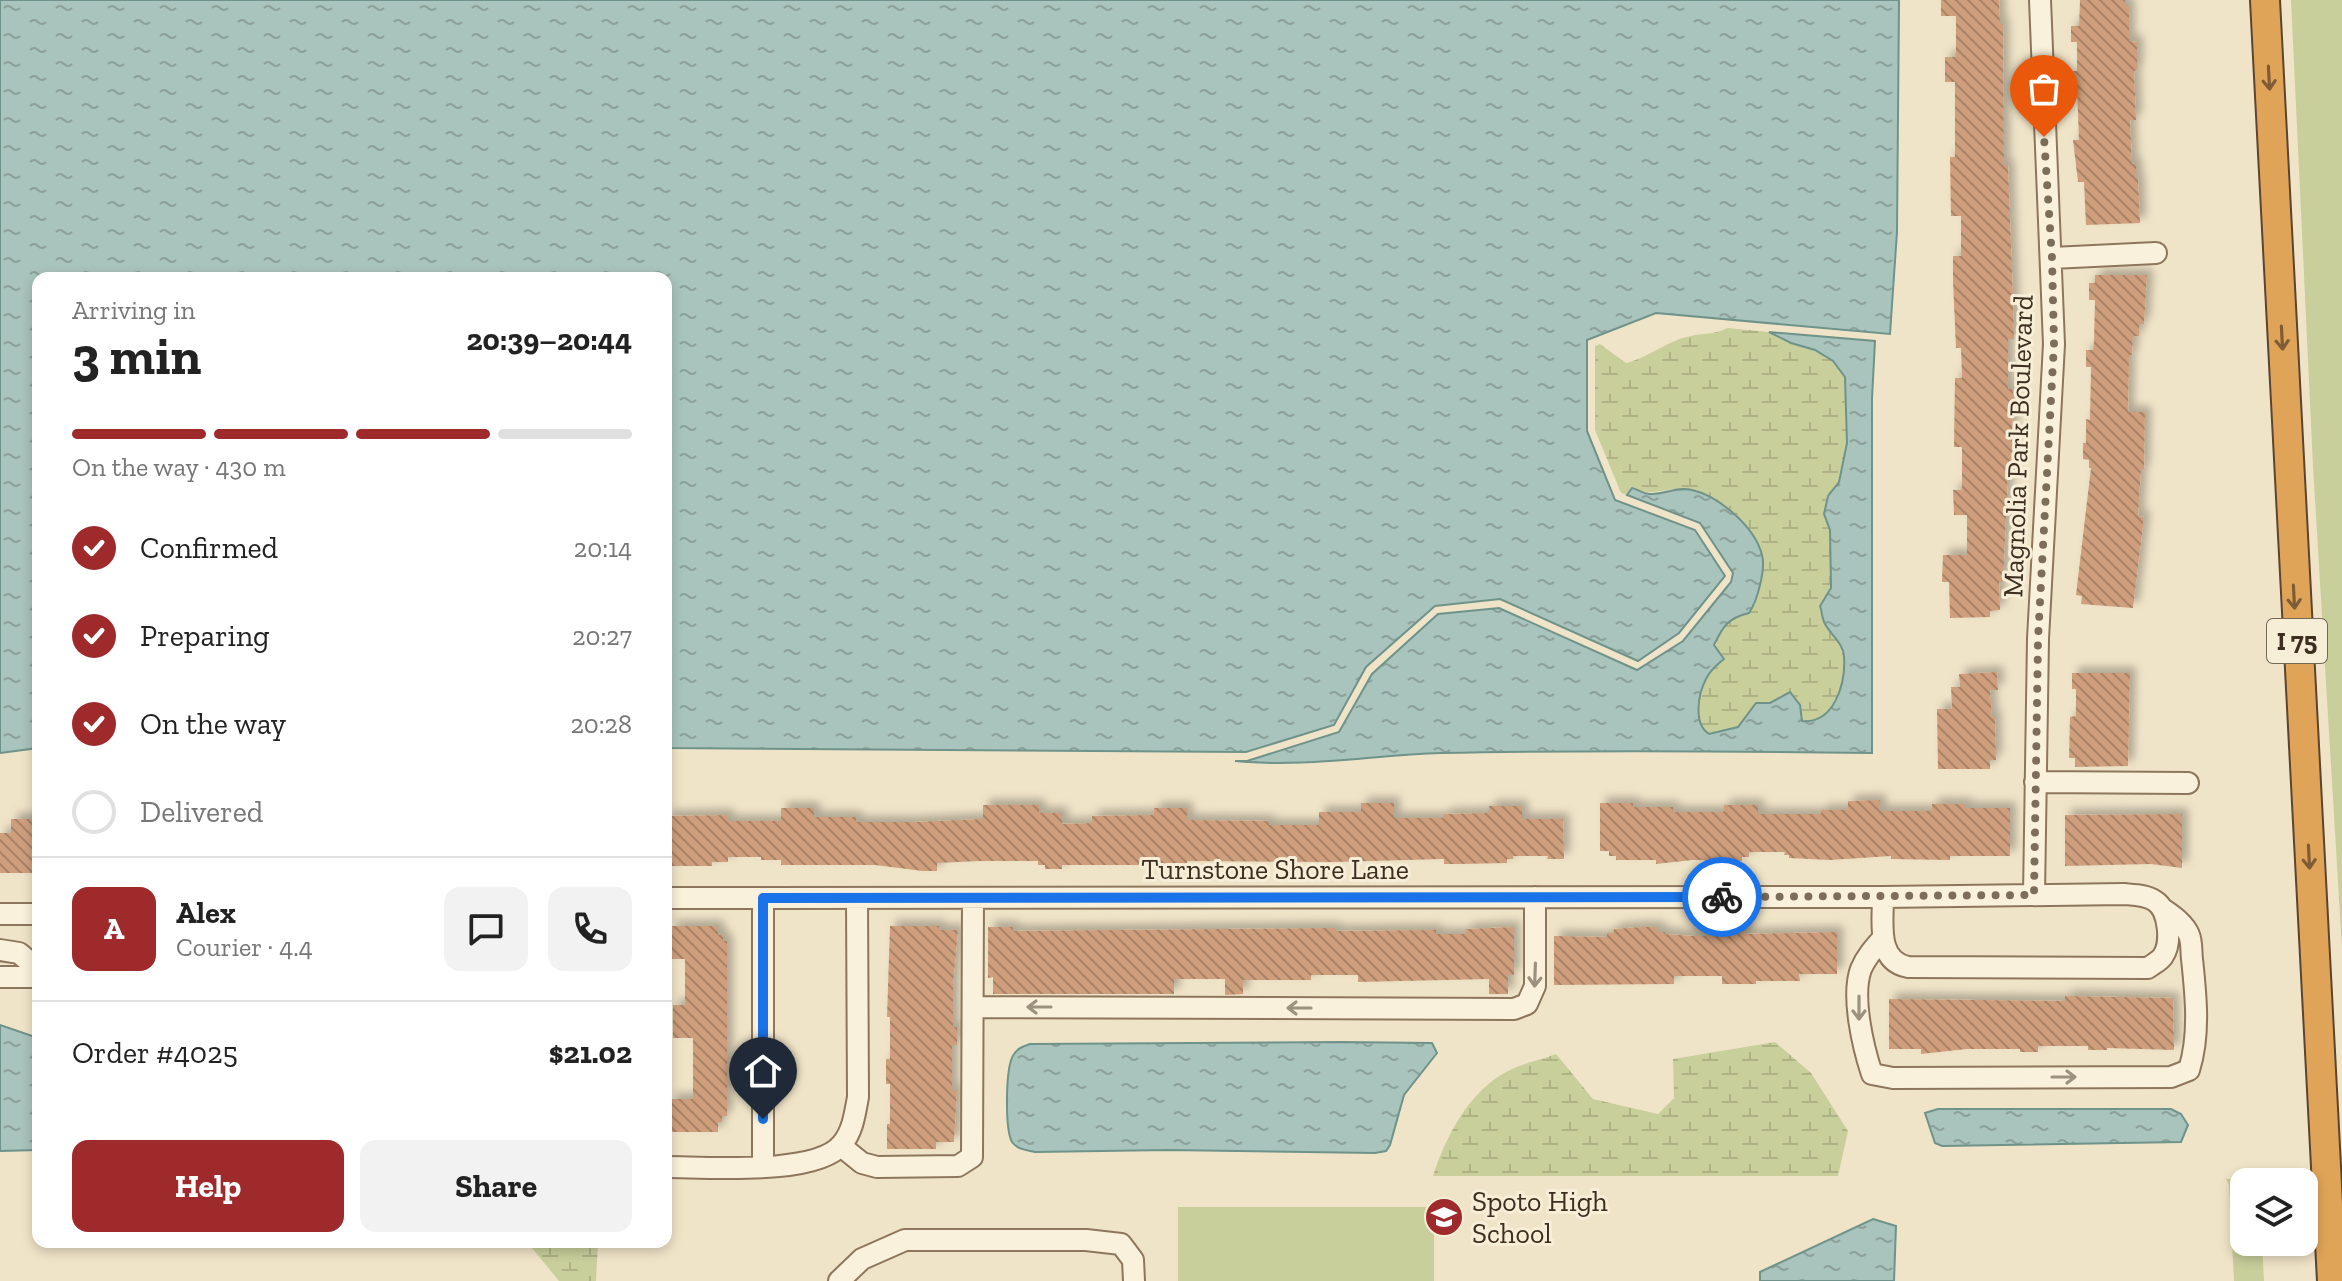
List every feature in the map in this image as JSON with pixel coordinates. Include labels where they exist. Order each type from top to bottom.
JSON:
[{"type":"highway","name":"I 75","points":[[2265,0],[2332,1281]]},
{"type":"street","name":"Magnolia Park Boulevard","points":[[2034,895],[2038,639],[2054,344],[2040,0]]},
{"type":"street","points":[[2052,258],[2156,253]]},
{"type":"street","points":[[2035,782],[2188,783]]},
{"type":"street","name":"Turnstone Shore Lane","points":[[672,898],[2141,895],[2163,909]]},
{"type":"street","points":[[973,1007],[1514,1009],[1527,1004],[1535,986],[1535,897]]},
{"type":"street","points":[[1883,897],[1883,938],[1889,958],[1895,964],[1908,967],[2148,968],[2164,955],[2167,945],[2167,922],[2163,909]]},
{"type":"street","points":[[763,898],[763,1166]]},
{"type":"street","points":[[672,1167],[785,1166],[819,1159],[841,1146],[853,1123],[858,1097],[857,898]]},
{"type":"street","points":[[841,1146],[862,1163],[877,1167],[958,1166],[969,1161],[974,1148],[973,898]]},
{"type":"street","points":[[1883,938],[1860,972],[1859,1020],[1863,1049],[1872,1074],[1893,1078],[2171,1077],[2189,1070],[2193,1056],[2195,983],[2189,934],[2176,918],[2163,909]]},
{"type":"street","points":[[0,914],[32,914]]},
{"type":"street","points":[[0,950],[19,953],[32,964]]},
{"type":"street","points":[[0,977],[32,977]]},
{"type":"street","points":[[839,1281],[862,1259],[905,1240],[1086,1240],[1121,1244],[1133,1260],[1134,1281]]},
{"type":"green space","points":[[2291,0],[2342,0],[2342,949],[2313,466]]},
{"type":"green space","points":[[1728,328],[1769,332],[1815,350],[1833,361],[1845,377],[1847,443],[1839,482],[1828,496],[1824,513],[1830,530],[1831,588],[1820,606],[1825,624],[1841,647],[1844,665],[1837,697],[1832,707],[1818,720],[1802,721],[1771,706],[1756,704],[1738,727],[1709,735],[1699,718],[1699,703],[1704,681],[1714,665],[1719,633],[1730,618],[1749,613],[1744,524],[1722,505],[1687,489],[1650,492],[1632,488],[1627,495],[1621,493],[1595,430],[1595,346],[1600,344],[1626,363],[1683,338]]},
{"type":"green space","points":[[1775,1042],[1811,1073],[1848,1131],[1838,1176],[1433,1176],[1452,1130],[1471,1102],[1494,1080],[1520,1066],[1556,1054],[1593,1099],[1658,1114],[1674,1098],[1673,1059]]},
{"type":"green space","points":[[1178,1207],[1434,1207],[1434,1281],[1178,1281]]},
{"type":"green space","points":[[532,1248],[598,1248],[596,1281],[559,1281]]},
{"type":"green space","points":[[2233,1256],[2263,1256],[2264,1281],[2234,1281]]},
{"type":"water","points":[[0,0],[1899,0],[1897,232],[1890,334],[1656,313],[1587,340],[1587,431],[1615,500],[1695,530],[1725,576],[1679,633],[1638,661],[1500,599],[1435,606],[1366,667],[1334,725],[1246,752],[672,748],[672,272],[32,272],[32,749],[0,753]]},
{"type":"water","points":[[1769,332],[1875,341],[1872,399],[1872,753],[1495,752],[1287,763],[1235,761],[1247,761],[1339,732],[1372,674],[1438,614],[1499,608],[1637,670],[1683,641],[1731,582],[1733,573],[1700,523],[1627,495],[1632,488],[1650,494],[1686,489],[1702,493],[1724,506],[1744,524],[1762,555],[1762,577],[1752,608],[1749,613],[1727,624],[1714,645],[1724,659],[1703,685],[1698,708],[1704,729],[1709,734],[1738,727],[1756,703],[1770,703],[1790,692],[1800,705],[1802,721],[1822,716],[1836,700],[1844,667],[1841,647],[1825,624],[1820,606],[1831,588],[1830,530],[1824,514],[1828,496],[1839,482],[1847,443],[1845,377],[1833,361],[1815,350]]},
{"type":"water","points":[[0,1025],[32,1036],[32,1150],[0,1151]]},
{"type":"water","points":[[1432,1043],[1437,1053],[1404,1095],[1386,1151],[1035,1152],[1017,1147],[1012,1142],[1008,1124],[1009,1071],[1014,1054],[1023,1046]]},
{"type":"water","points":[[1938,1109],[2171,1109],[2181,1114],[2188,1125],[2181,1142],[1942,1146],[1935,1143],[1925,1113]]},
{"type":"water","points":[[1873,1219],[1896,1226],[1894,1281],[1760,1281],[1760,1272]]},
{"type":"building","points":[[1941,0],[1999,0],[2000,24],[2003,24],[2004,165],[2008,165],[2014,339],[2008,339],[2008,389],[2013,389],[2012,447],[2003,582],[1999,582],[2000,610],[1990,611],[1990,617],[1950,618],[1949,582],[1942,582],[1943,555],[1967,555],[1967,515],[1954,515],[1953,490],[1962,490],[1962,447],[1954,447],[1955,378],[1962,378],[1961,348],[1956,348],[1953,281],[1953,256],[1961,256],[1961,216],[1951,216],[1950,157],[1955,157],[1955,82],[1945,82],[1945,57],[1956,57],[1956,16],[1941,16]]},
{"type":"building","points":[[2080,0],[2125,0],[2125,6],[2129,6],[2129,41],[2137,42],[2137,70],[2134,71],[2136,120],[2130,120],[2140,223],[2086,225],[2084,182],[2078,182],[2073,140],[2079,140],[2077,88],[2074,88],[2073,71],[2077,71],[2077,42],[2071,42],[2071,26],[2079,26]]},
{"type":"building","points":[[2095,275],[2147,275],[2144,324],[2139,324],[2139,336],[2133,336],[2132,355],[2129,355],[2128,412],[2145,412],[2144,469],[2141,469],[2138,516],[2144,517],[2133,608],[2081,604],[2082,596],[2076,595],[2091,468],[2089,460],[2083,459],[2083,443],[2086,443],[2086,419],[2090,420],[2091,367],[2086,367],[2086,350],[2093,350],[2094,342],[2095,300],[2089,300],[2089,283],[2095,283]]},
{"type":"building","points":[[1997,672],[1998,690],[1990,690],[1992,717],[1995,717],[1996,760],[1990,760],[1990,769],[1938,769],[1937,709],[1952,709],[1951,687],[1960,687],[1959,674]]},
{"type":"building","points":[[2072,673],[2130,673],[2128,766],[2075,767],[2075,758],[2069,758],[2070,717],[2076,716],[2076,689],[2072,689]]},
{"type":"building","points":[[1880,800],[1880,811],[1932,811],[1932,804],[2010,808],[2010,856],[1950,856],[1950,860],[1891,859],[1891,856],[1830,860],[1789,858],[1789,855],[1784,855],[1785,852],[1749,852],[1749,857],[1742,857],[1742,861],[1692,860],[1656,864],[1656,860],[1616,860],[1616,856],[1609,856],[1609,851],[1600,851],[1600,803],[1673,807],[1673,812],[1724,812],[1724,805],[1758,805],[1758,814],[1821,814],[1821,810],[1848,810],[1848,801]]},
{"type":"building","points":[[1361,803],[1394,803],[1394,818],[1444,818],[1444,814],[1489,813],[1489,806],[1522,806],[1522,819],[1563,819],[1564,859],[1513,856],[1513,859],[1507,859],[1507,863],[1459,864],[1444,864],[1444,859],[1187,861],[1187,865],[1062,865],[1062,869],[1045,869],[1045,865],[1038,865],[1038,861],[980,861],[937,863],[937,871],[923,871],[875,865],[781,865],[781,860],[728,857],[728,862],[712,862],[712,866],[672,866],[672,816],[728,815],[728,821],[781,821],[781,808],[814,808],[814,817],[856,817],[856,822],[914,822],[983,819],[983,805],[1039,805],[1039,813],[1062,813],[1062,824],[1092,823],[1092,816],[1154,815],[1154,808],[1187,808],[1187,820],[1319,825],[1319,812],[1361,812]]},
{"type":"building","points":[[2182,814],[2182,868],[2151,864],[2065,866],[2065,815]]},
{"type":"building","points":[[11,819],[32,819],[32,873],[0,873],[0,833],[11,833]]},
{"type":"building","points":[[672,926],[718,926],[718,935],[723,935],[723,941],[727,941],[727,1116],[722,1116],[722,1122],[718,1122],[718,1132],[672,1132],[672,1099],[693,1099],[693,1038],[673,1038],[673,1005],[685,1005],[685,959],[672,959]]},
{"type":"building","points":[[890,926],[939,926],[939,930],[958,930],[953,984],[953,1027],[957,1027],[957,1045],[952,1045],[952,1090],[957,1090],[954,1142],[936,1142],[936,1149],[887,1149],[887,1124],[890,1124],[890,1084],[886,1084],[886,1059],[890,1059],[890,1017],[887,1017]]},
{"type":"building","points":[[988,927],[1013,927],[1013,931],[1335,928],[1335,931],[1436,930],[1436,934],[1466,934],[1466,929],[1514,927],[1514,975],[1508,975],[1508,994],[1489,994],[1489,979],[1358,982],[1358,975],[1311,975],[1311,980],[1243,980],[1243,994],[1225,995],[1225,979],[1174,979],[1174,994],[993,994],[993,977],[988,978]]},
{"type":"building","points":[[1658,927],[1658,932],[1665,934],[1693,936],[1722,936],[1722,927],[1740,927],[1740,931],[1746,931],[1746,934],[1837,932],[1837,974],[1799,974],[1800,981],[1756,981],[1756,984],[1722,984],[1722,976],[1674,976],[1674,984],[1554,985],[1554,936],[1607,937],[1607,933],[1614,933],[1614,929]]},
{"type":"building","points":[[2065,996],[2173,998],[2174,1050],[2088,1050],[2088,1046],[2038,1046],[2038,1052],[1966,1049],[1921,1054],[1921,1049],[1889,1049],[1889,999],[2065,1001]]},
{"type":"way so far","points":[[1722,897],[2034,895],[2038,639],[2054,344],[2044,137]]},
{"type":"place","name":"Spoto High School","points":[[1444,1217]]},
{"type":"route","points":[[763,1119],[763,898],[1722,897]]}]
